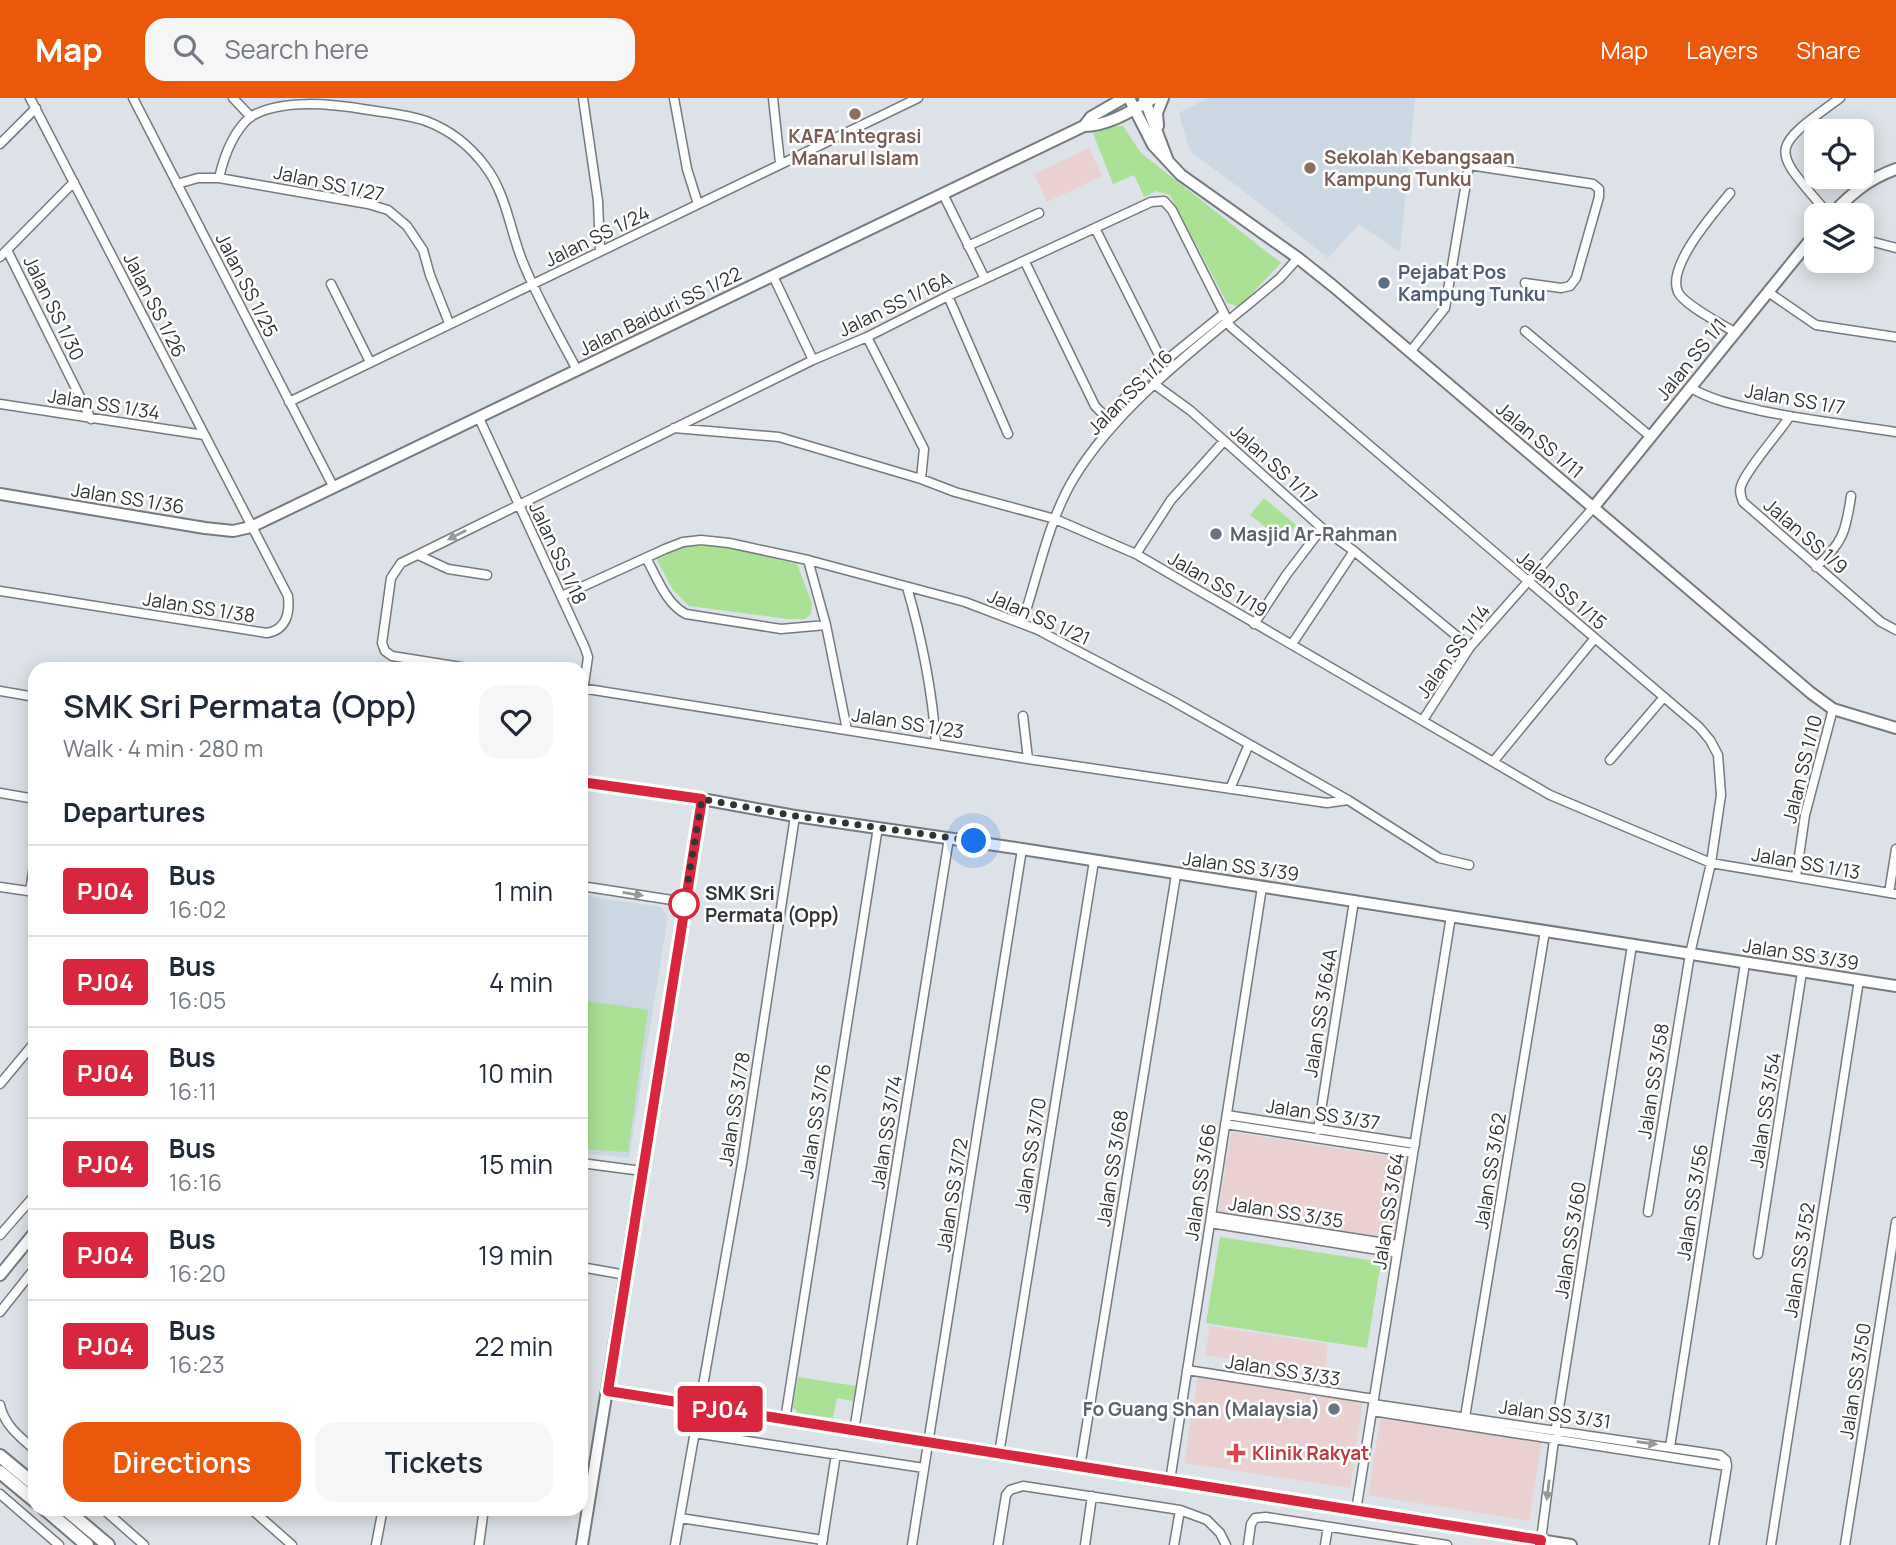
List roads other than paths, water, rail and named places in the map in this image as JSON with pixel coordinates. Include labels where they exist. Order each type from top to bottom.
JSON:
[{"type":"main road","points":[[0,1456],[28,1479]]},
{"type":"main road","points":[[0,1472],[28,1495]]},
{"type":"main road","points":[[53,1516],[87,1545]]},
{"type":"main road","points":[[74,1516],[108,1545]]},
{"type":"street","name":"Jalan SS 1/26","points":[[30,98],[251,527]]},
{"type":"street","name":"Jalan SS 1/25","points":[[133,98],[334,488]]},
{"type":"street","points":[[233,98],[251,117]]},
{"type":"street","points":[[583,98],[598,201],[600,251]]},
{"type":"street","points":[[674,98],[685,157],[698,204]]},
{"type":"street","points":[[773,98],[779,163]]},
{"type":"street","points":[[892,98],[900,106]]},
{"type":"street","name":"Jalan SS 1/24","points":[[289,402],[918,98]]},
{"type":"street","points":[[1084,126],[1091,117],[1114,101],[1126,98]]},
{"type":"street","name":"Jalan SS 1/11","points":[[1126,98],[1154,136]]},
{"type":"street","points":[[1115,118],[1128,120],[1154,136],[1157,113],[1163,98]]},
{"type":"street","points":[[1820,203],[1790,169],[1784,150],[1787,141],[1796,131],[1840,98]]},
{"type":"street","points":[[1084,126],[1096,126],[1148,100]]},
{"type":"street","name":"Jalan SS 1/11","points":[[1148,100],[1159,154],[1169,163],[1204,192],[1298,258],[1381,326],[1756,648],[1833,709],[1896,728]]},
{"type":"street","points":[[219,178],[229,148],[251,117],[283,101],[318,101],[397,114],[426,121],[460,139],[488,169],[506,209],[533,285],[577,370]]},
{"type":"street","points":[[0,144],[36,108]]},
{"type":"street","name":"Jalan Baiduri SS 1/22","points":[[251,527],[1084,126]]},
{"type":"street","points":[[1410,352],[1445,308],[1469,165],[1593,184],[1599,189],[1576,278],[1570,286],[1561,288],[1525,283]]},
{"type":"street","points":[[1841,203],[1852,192],[1877,176],[1896,169]]},
{"type":"street","name":"Jalan SS 1/27","points":[[177,184],[198,178],[219,178],[368,204],[388,210],[407,226],[423,250],[429,275],[449,323]]},
{"type":"street","points":[[0,257],[74,182]]},
{"type":"street","points":[[1730,193],[1704,225],[1681,263],[1676,279],[1678,292],[1686,300],[1736,333]]},
{"type":"street","points":[[943,194],[985,279]]},
{"type":"street","name":"Jalan SS 1/16A","points":[[518,504],[813,360],[1152,202],[1164,201],[1172,210],[1225,318]]},
{"type":"street","points":[[968,246],[1039,213]]},
{"type":"street","points":[[1095,228],[1163,363]]},
{"type":"street","points":[[1874,242],[1896,248]]},
{"type":"street","name":"Jalan SS 1/1","points":[[1593,508],[1804,248]]},
{"type":"street","name":"Jalan SS 1/30","points":[[7,250],[91,419]]},
{"type":"street","name":"Jalan SS 1/16","points":[[1025,262],[1095,406],[1104,415],[1114,410],[1138,383],[1163,363],[1280,278],[1298,258]]},
{"type":"street","points":[[772,276],[813,360]]},
{"type":"street","points":[[331,284],[370,362]]},
{"type":"street","points":[[1768,292],[1816,325],[1896,337]]},
{"type":"street","points":[[948,296],[1008,434]]},
{"type":"street","name":"Jalan SS 1/16","points":[[1023,623],[1055,519],[1074,478],[1107,432],[1225,318]]},
{"type":"street","name":"Jalan SS 1/15","points":[[1225,318],[1527,582],[1699,727],[1710,740],[1717,755],[1721,795],[1712,863],[1690,954]]},
{"type":"street","points":[[1525,331],[1651,436]]},
{"type":"street","points":[[867,337],[924,449],[921,479]]},
{"type":"street","name":"Jalan SS 1/17","points":[[1154,384],[1224,440],[1322,528],[1470,647]]},
{"type":"street","name":"Jalan SS 1/7","points":[[1691,388],[1705,396],[1790,416],[1896,432]]},
{"type":"street","name":"Jalan SS 1/34","points":[[0,404],[204,435]]},
{"type":"street","name":"Jalan SS 1/9","points":[[1790,416],[1742,482],[1740,496],[1816,567],[1881,622],[1896,629]]},
{"type":"street","name":"Jalan SS 1/18","points":[[479,418],[562,596],[588,657],[587,662]]},
{"type":"street","name":"Jalan SS 1/19","points":[[674,428],[779,437],[921,479],[955,492],[1055,519],[1136,554],[1550,795],[1712,863]]},
{"type":"street","points":[[1136,554],[1171,500],[1224,440]]},
{"type":"street","name":"Jalan SS 1/36","points":[[0,494],[205,528],[233,531],[251,527]]},
{"type":"street","points":[[1816,567],[1835,550],[1847,523],[1851,496]]},
{"type":"street","points":[[430,662],[392,656],[385,650],[382,643],[391,579],[401,562],[518,504]]},
{"type":"street","name":"Jalan SS 1/14","points":[[1423,720],[1470,647],[1593,508]]},
{"type":"street","name":"Jalan SS 1/38","points":[[0,591],[267,634],[277,632],[287,617],[288,596],[251,527]]},
{"type":"street","points":[[1254,624],[1322,528]]},
{"type":"street","name":"Jalan SS 1/21","points":[[562,596],[683,542],[701,541],[729,543],[808,560],[965,602],[1023,623],[1171,700],[1348,800],[1439,858],[1469,865]]},
{"type":"street","points":[[1292,645],[1353,551]]},
{"type":"street","points":[[418,555],[448,569],[487,575]]},
{"type":"street","points":[[646,558],[676,609],[686,614],[781,629],[826,625]]},
{"type":"street","points":[[808,560],[826,625],[846,730]]},
{"type":"street","points":[[907,587],[933,696],[936,743]]},
{"type":"street","points":[[1493,762],[1595,638]]},
{"type":"street","name":"Jalan SS 1/23","points":[[588,689],[1230,789],[1327,803],[1348,800]]},
{"type":"street","points":[[0,691],[28,696]]},
{"type":"street","points":[[1610,760],[1664,697]]},
{"type":"street","name":"Jalan SS 1/10","points":[[1796,877],[1805,815],[1833,709]]},
{"type":"street","points":[[1023,716],[1028,759]]},
{"type":"street","points":[[1230,789],[1249,744]]},
{"type":"street","name":"Jalan SS 3/39","points":[[588,782],[1896,986]]},
{"type":"street","points":[[0,793],[28,798]]},
{"type":"street","points":[[588,1509],[702,799]]},
{"type":"street","name":"Jalan SS 3/78","points":[[675,1545],[738,1184],[795,816]]},
{"type":"street","name":"Jalan SS 3/76","points":[[785,1420],[878,827]]},
{"type":"street","name":"Jalan SS 3/74","points":[[854,1431],[949,838]]},
{"type":"street","name":"Jalan SS 3/72","points":[[912,1545],[1023,849]]},
{"type":"street","points":[[1893,893],[1896,849]]},
{"type":"street","name":"Jalan SS 3/70","points":[[999,1454],[1094,861]]},
{"type":"street","name":"Jalan SS 1/13","points":[[1712,863],[1893,893]]},
{"type":"street","name":"Jalan SS 3/68","points":[[1080,1467],[1176,874]]},
{"type":"street","points":[[0,887],[28,891]]},
{"type":"street","points":[[588,887],[685,902]]},
{"type":"street","name":"Jalan SS 3/66","points":[[1170,1481],[1262,887]]},
{"type":"street","name":"Jalan SS 3/64A","points":[[1318,1130],[1354,901]]},
{"type":"street","name":"Jalan SS 3/64","points":[[1356,1511],[1451,916]]},
{"type":"street","name":"Jalan SS 3/62","points":[[1465,1417],[1545,931]]},
{"type":"street","name":"Jalan SS 3/60","points":[[1541,1543],[1555,1435],[1632,945]]},
{"type":"street","name":"Jalan SS 3/58","points":[[1648,1212],[1690,954]]},
{"type":"street","name":"Jalan SS 3/56","points":[[1670,1447],[1745,963]]},
{"type":"street","name":"Jalan SS 3/54","points":[[1758,1254],[1802,972]]},
{"type":"street","name":"Jalan SS 3/52","points":[[1771,1545],[1859,981]]},
{"type":"street","points":[[0,1084],[28,1050]]},
{"type":"street","name":"Jalan SS 3/37","points":[[1226,1120],[1415,1144]]},
{"type":"street","name":"Jalan SS 3/37","points":[[1226,1120],[1413,1153]]},
{"type":"street","points":[[588,1164],[642,1171]]},
{"type":"street","points":[[0,1235],[28,1203]]},
{"type":"street","name":"Jalan SS 3/35","points":[[1210,1220],[1398,1249]]},
{"type":"street","name":"Jalan SS 3/50","points":[[1845,1545],[1896,1222]]},
{"type":"street","points":[[1,1273],[28,1240]]},
{"type":"street","points":[[588,1268],[626,1275]]},
{"type":"street","points":[[0,1312],[28,1277]]},
{"type":"street","name":"Jalan SS 3/33","points":[[1187,1370],[1373,1405]]},
{"type":"street","points":[[608,1391],[1541,1543],[1571,1545]]},
{"type":"street","points":[[0,1405],[15,1433],[28,1444]]},
{"type":"street","name":"Jalan SS 3/31","points":[[1373,1405],[1465,1417],[1555,1435],[1720,1455],[1726,1460],[1727,1466],[1373,1405]]},
{"type":"street","points":[[694,1433],[924,1468]]},
{"type":"street","points":[[680,1518],[822,1543],[836,1454]]},
{"type":"street","points":[[1714,1545],[1727,1466]]},
{"type":"street","points":[[998,1545],[1006,1495],[1010,1490],[1023,1486],[1180,1510],[1207,1520],[1220,1533],[1226,1545]]},
{"type":"street","points":[[0,1494],[59,1545]]},
{"type":"street","points":[[1085,1545],[1092,1496]]},
{"type":"street","points":[[1174,1545],[1180,1510]]},
{"type":"street","points":[[111,1516],[144,1545]]},
{"type":"street","points":[[259,1516],[292,1545]]},
{"type":"street","points":[[376,1545],[381,1516]]},
{"type":"street","points":[[479,1545],[483,1516]]},
{"type":"street","points":[[582,1545],[587,1516]]},
{"type":"street","points":[[1248,1545],[1251,1524],[1255,1518],[1266,1517],[1405,1542],[1447,1545]]},
{"type":"street","points":[[1325,1545],[1328,1527]]},
{"type":"place","name":"KAFA Integrasi Manarul Islam","points":[[855,114]]},
{"type":"place","name":"Sekolah Kebangsaan Kampung Tunku","points":[[1310,168]]},
{"type":"place","name":"Pejabat Pos Kampung Tunku","points":[[1384,283]]},
{"type":"place","name":"Masjid Ar-Rahman","points":[[1216,534]]},
{"type":"place","name":"SMK Sri Permata (Opp)","points":[[684,904]]},
{"type":"place","name":"Fo Guang Shan (Malaysia)","points":[[1334,1409]]},
{"type":"place","name":"Klinik Rakyat","points":[[1236,1453]]}]
